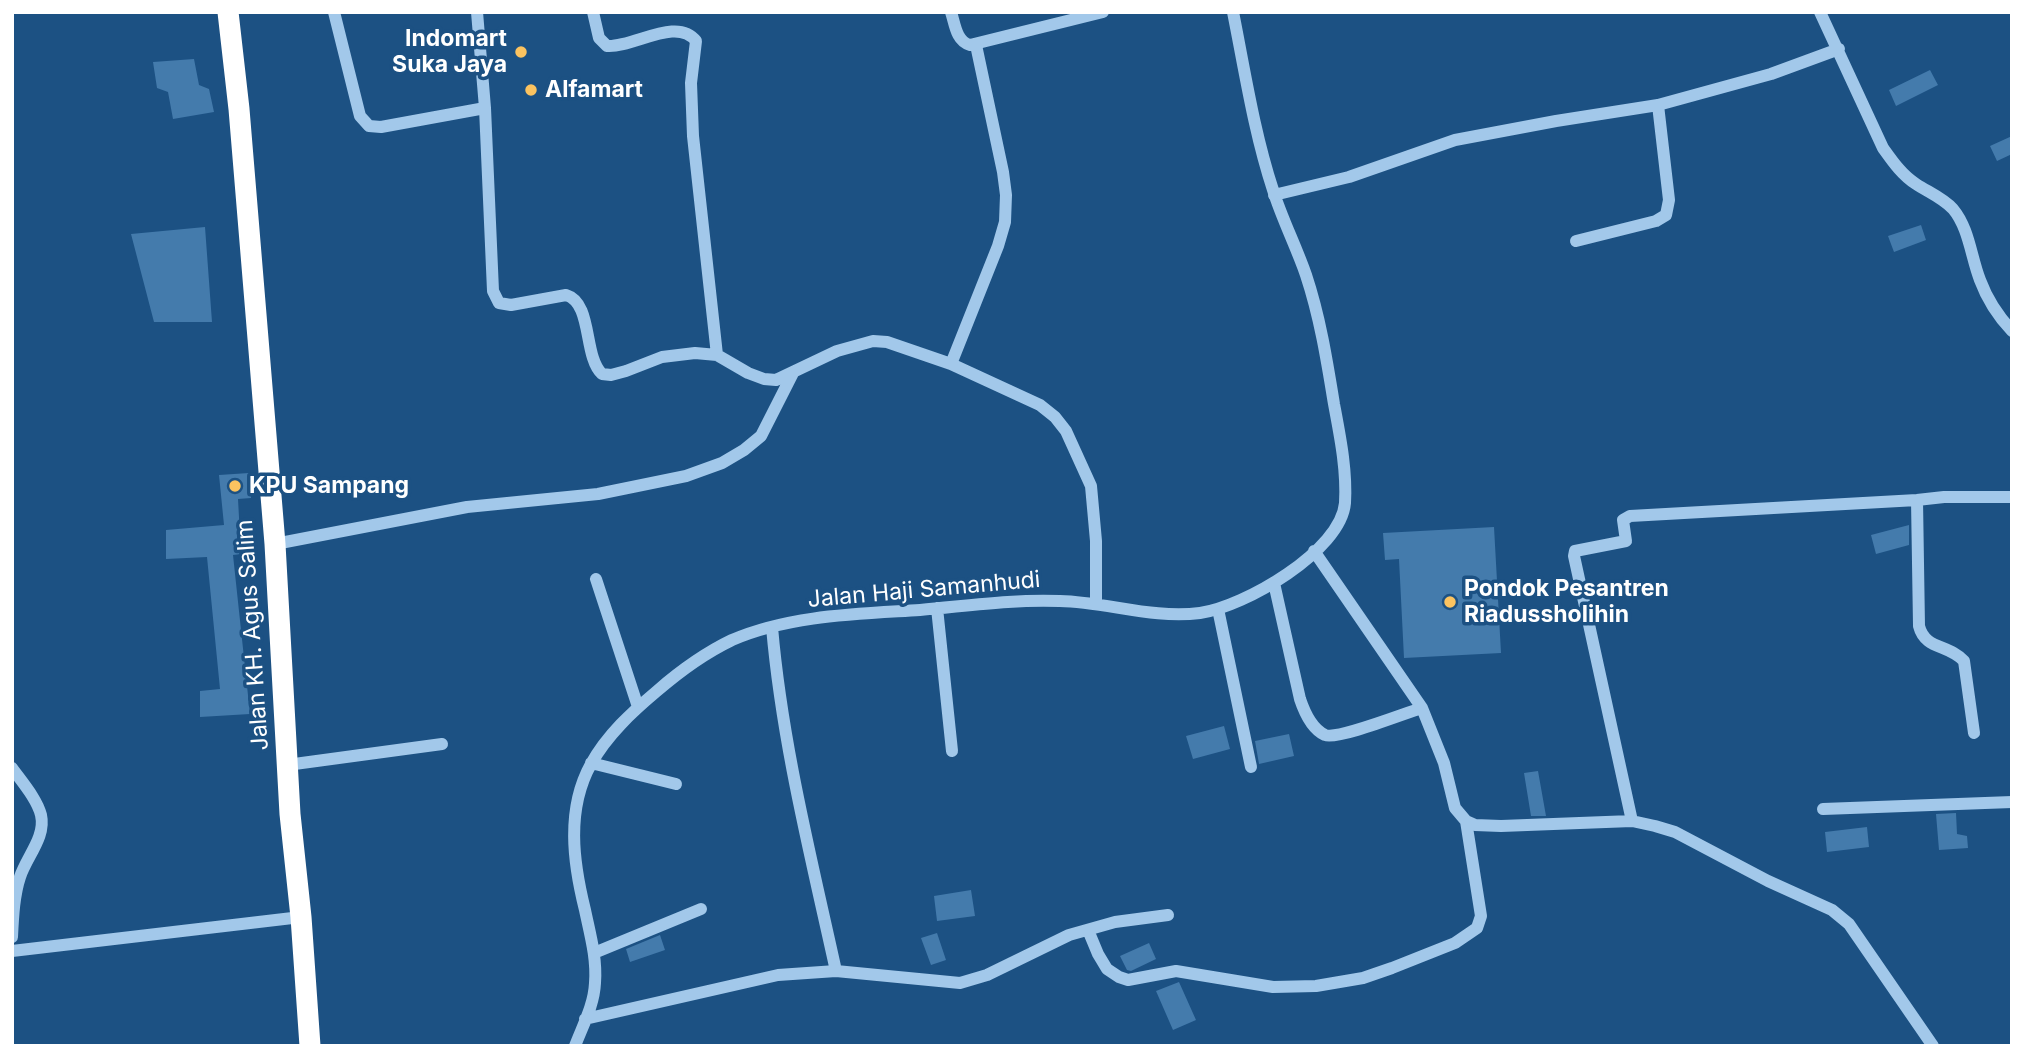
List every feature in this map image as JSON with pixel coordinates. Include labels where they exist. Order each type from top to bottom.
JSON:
[{"type":"highway","name":"Jalan KH. Agus Salim","points":[[228,12],[239,109],[275,544],[287,765],[310,1046]]},
{"type":"street","points":[[334,12],[360,116],[369,126],[381,128],[485,108]]},
{"type":"street","points":[[477,12],[485,108],[494,291],[499,303],[511,305],[566,295],[573,298],[580,306],[594,362],[602,374],[618,373],[676,355],[717,355],[764,379],[776,380],[837,351],[873,341],[899,345],[951,364],[1040,405],[1055,417],[1066,431],[1091,486],[1096,603]]},
{"type":"street","points":[[593,12],[599,38],[607,46],[678,31],[691,35],[696,41],[691,83],[693,136],[717,355]]},
{"type":"street","points":[[951,12],[961,40],[966,44],[976,44],[1103,12]]},
{"type":"street","name":"Jalan Haji Samanhudi","points":[[575,1046],[593,999],[595,980],[594,953],[575,859],[579,790],[591,763],[613,732],[638,707],[689,665],[731,641],[772,627],[832,617],[1022,600],[1096,603],[1153,613],[1201,613],[1244,599],[1274,583],[1314,551],[1336,528],[1345,506],[1343,454],[1317,316],[1306,273],[1274,195],[1251,112],[1234,12]]},
{"type":"street","points":[[1820,12],[1883,148],[1905,175],[1952,208],[1965,231],[1988,298],[2012,331]]},
{"type":"street","points":[[951,364],[1005,222],[1003,172],[976,44]]},
{"type":"street","points":[[1274,195],[1349,177],[1455,140],[1658,105],[1771,74],[1839,49]]},
{"type":"street","points":[[1576,241],[1656,221],[1666,215],[1669,200],[1658,105]]},
{"type":"street","points":[[275,544],[467,507],[598,494],[686,476],[722,463],[761,436],[793,373]]},
{"type":"street","points":[[1632,821],[1575,551],[1626,541],[1623,520],[1627,516],[1944,497],[2012,497]]},
{"type":"street","points":[[1917,500],[1919,626],[1922,637],[1931,644],[1956,653],[1964,661],[1974,733]]},
{"type":"street","points":[[1314,551],[1422,708],[1444,763],[1455,808],[1466,821],[1475,825],[1501,826],[1632,821],[1675,832],[1768,881],[1832,910],[1849,924],[1933,1046]]},
{"type":"street","points":[[596,579],[638,707]]},
{"type":"street","points":[[1274,583],[1300,699],[1311,721],[1323,734],[1332,736],[1422,708]]},
{"type":"street","points":[[937,608],[952,751]]},
{"type":"street","points":[[1218,609],[1251,766]]},
{"type":"street","points":[[772,627],[777,684],[788,751],[836,971]]},
{"type":"street","points":[[287,765],[442,744]]},
{"type":"street","points":[[591,763],[676,784]]},
{"type":"street","points":[[12,768],[41,815],[42,831],[19,879],[12,936]]},
{"type":"street","points":[[1823,809],[2012,802]]},
{"type":"street","points":[[1088,930],[1097,954],[1107,969],[1128,980],[1176,971],[1273,987],[1316,986],[1363,978],[1455,943],[1477,928],[1481,916],[1466,821]]},
{"type":"street","points":[[594,953],[701,909]]},
{"type":"street","points":[[585,1019],[778,975],[836,971],[960,983],[987,975],[1050,944],[1088,930],[1115,922],[1168,915]]},
{"type":"street","points":[[12,951],[301,916]]},
{"type":"building","points":[[194,59],[199,85],[209,89],[214,112],[173,119],[168,92],[157,88],[153,62]]},
{"type":"building","points":[[1930,70],[1938,85],[1896,106],[1889,90]]},
{"type":"building","points":[[2012,136],[2012,154],[1997,161],[1990,146]]},
{"type":"building","points":[[1921,225],[1926,240],[1894,252],[1888,236]]},
{"type":"building","points":[[205,227],[212,322],[154,322],[131,234]]},
{"type":"building","points":[[249,473],[251,498],[238,499],[241,554],[233,555],[250,714],[200,717],[200,691],[220,689],[207,557],[166,559],[166,530],[224,525],[219,475]]},
{"type":"building","points":[[1909,525],[1909,545],[1876,554],[1871,535]]},
{"type":"building","name":"Pondok Pesantren Riadussholihin","points":[[1494,527],[1501,653],[1404,658],[1399,559],[1385,560],[1383,533]]},
{"type":"building","points":[[1224,726],[1230,749],[1193,759],[1186,736]]},
{"type":"building","points":[[1289,734],[1294,756],[1259,764],[1255,741]]},
{"type":"building","points":[[1538,771],[1546,816],[1531,816],[1524,773]]},
{"type":"building","points":[[1956,813],[1957,834],[1967,836],[1968,848],[1939,850],[1936,814]]},
{"type":"building","points":[[1867,827],[1869,847],[1827,852],[1825,832]]},
{"type":"building","points":[[971,890],[975,916],[937,921],[934,896]]},
{"type":"building","points":[[937,933],[946,960],[931,965],[921,938]]},
{"type":"building","points":[[660,935],[665,950],[630,962],[626,949]]},
{"type":"building","points":[[1149,943],[1156,959],[1131,971],[1127,970],[1120,956]]},
{"type":"building","points":[[1179,982],[1196,1020],[1173,1030],[1156,991]]},
{"type":"place","name":"Indomart Suka Jaya","points":[[521,52]]},
{"type":"place","name":"Alfamart","points":[[531,90]]},
{"type":"place","name":"KPU Sampang","points":[[235,486]]},
{"type":"place","name":"Pondok Pesantren Riadussholihin","points":[[1450,602]]}]
